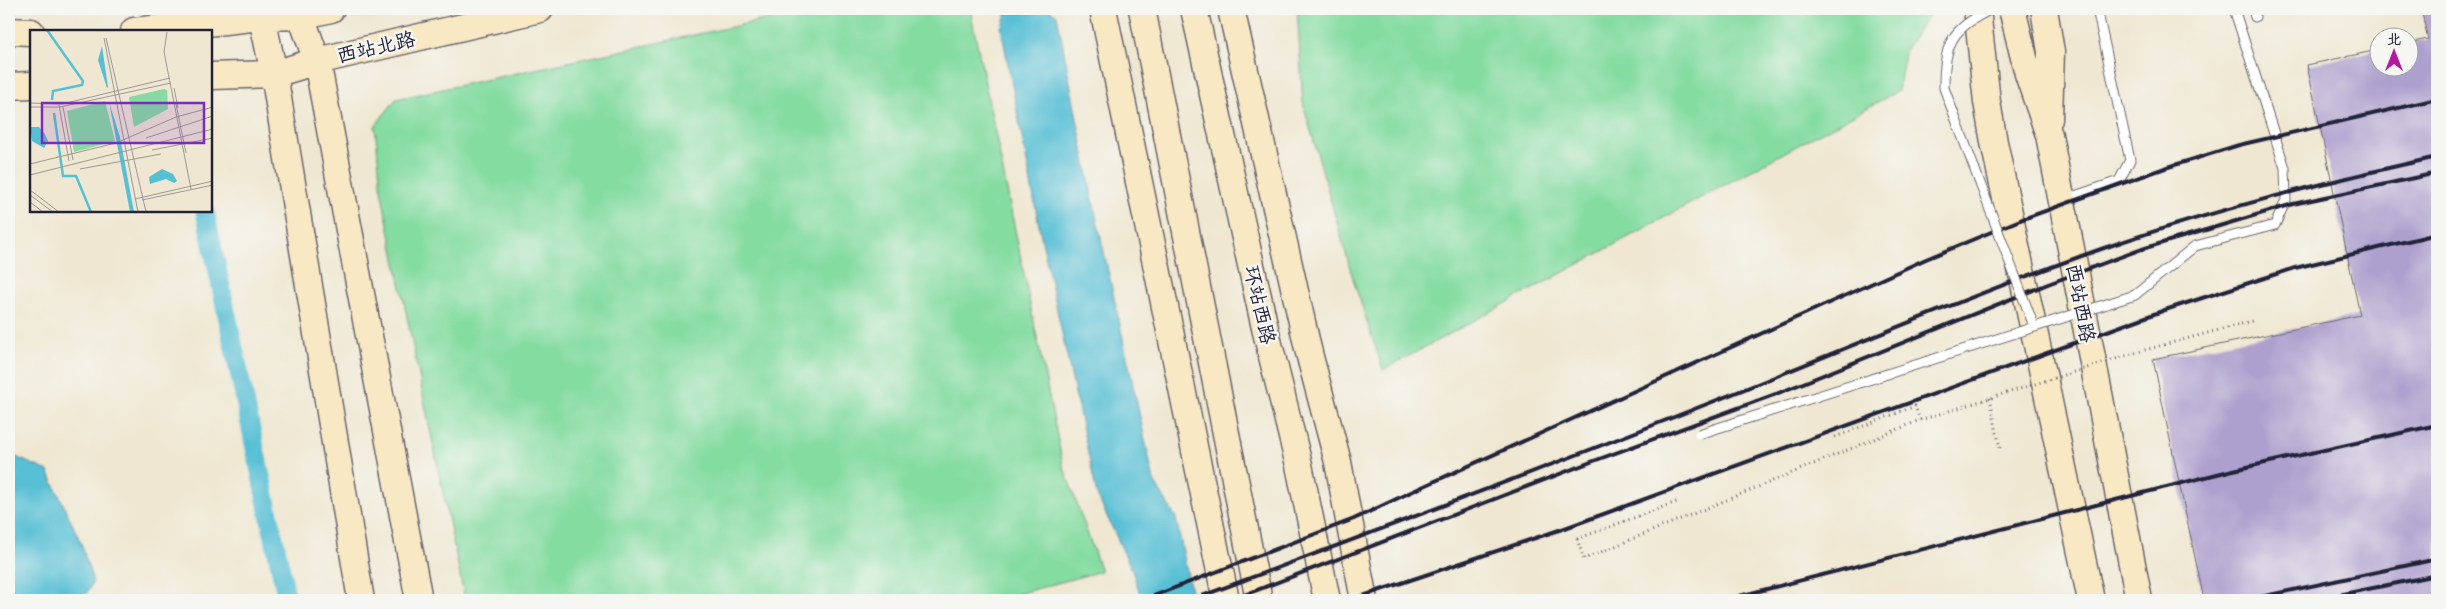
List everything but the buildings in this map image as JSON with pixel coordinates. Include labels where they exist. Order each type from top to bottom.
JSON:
[{"type":"main road","points":[[143,30],[262,17],[301,16],[331,9]]},
{"type":"main road","name":"西站北路","points":[[212,76],[274,74],[317,61],[540,9]]},
{"type":"main road","points":[[1103,9],[1226,600]]},
{"type":"main road","points":[[1142,9],[1259,600]]},
{"type":"main road","name":"环站西路","points":[[1194,9],[1265,328],[1299,465],[1327,600]]},
{"type":"main road","points":[[1231,9],[1307,344],[1338,462],[1364,600]]},
{"type":"main road","points":[[1977,9],[1993,134],[2091,600]]},
{"type":"main road","name":"西站西路","points":[[2012,9],[2028,74],[2049,135],[2139,600]]},
{"type":"main road","points":[[2044,9],[2050,52],[2049,135]]},
{"type":"main road","points":[[301,16],[317,61],[419,600]]},
{"type":"main road","points":[[262,17],[274,74],[361,600]]},
{"type":"main road","points":[[9,31],[30,32]]},
{"type":"main road","points":[[1981,44],[2020,40]]},
{"type":"main road","points":[[9,86],[30,85]]},
{"type":"lane","points":[[1992,9],[1972,18],[1952,39],[1944,62],[1944,88],[2032,320]]},
{"type":"lane","points":[[2061,200],[2119,181],[2130,160],[2098,9]]},
{"type":"lane","points":[[1699,434],[2136,295],[2195,246],[2275,225],[2286,200],[2285,168],[2234,9]]},
{"type":"path","points":[[1679,501],[1577,539],[1584,559],[1920,420],[2140,351],[2252,321]]},
{"type":"path","points":[[1990,398],[2000,448]]},
{"type":"path","points":[[1835,437],[1915,406],[1920,420]]},
{"type":"green space","points":[[815,9],[970,9],[1063,465],[1101,571],[996,600],[465,600],[381,190],[375,126],[396,99]]},
{"type":"green space","points":[[1297,9],[1929,9],[1930,13],[1906,49],[1898,91],[1383,370],[1354,282],[1303,103]]},
{"type":"water","points":[[1008,9],[1048,9],[1057,15],[1094,206],[1154,481],[1176,518],[1193,600],[1142,600],[1132,570],[1097,495],[1042,241],[1001,28]]},
{"type":"water","points":[[9,454],[48,471],[81,543],[93,582],[83,600],[9,600]]},
{"type":"waterway","points":[[205,212],[286,595],[285,600]]},
{"type":"railway","points":[[1143,600],[1354,519],[1926,259],[2020,220],[2165,168],[2239,145],[2437,99]]},
{"type":"railway","points":[[1191,600],[1449,504],[1954,304],[2104,248],[2186,221],[2269,198],[2437,157]]},
{"type":"railway","points":[[1231,600],[1591,462],[1776,394],[2048,284],[2142,249],[2293,204],[2437,173]]},
{"type":"railway","points":[[1351,600],[1565,528],[2165,310],[2295,268],[2437,234]]},
{"type":"railway","points":[[1724,600],[2229,471],[2437,425]]},
{"type":"railway","points":[[2246,600],[2437,559]]},
{"type":"railway","points":[[2314,600],[2437,575]]}]
